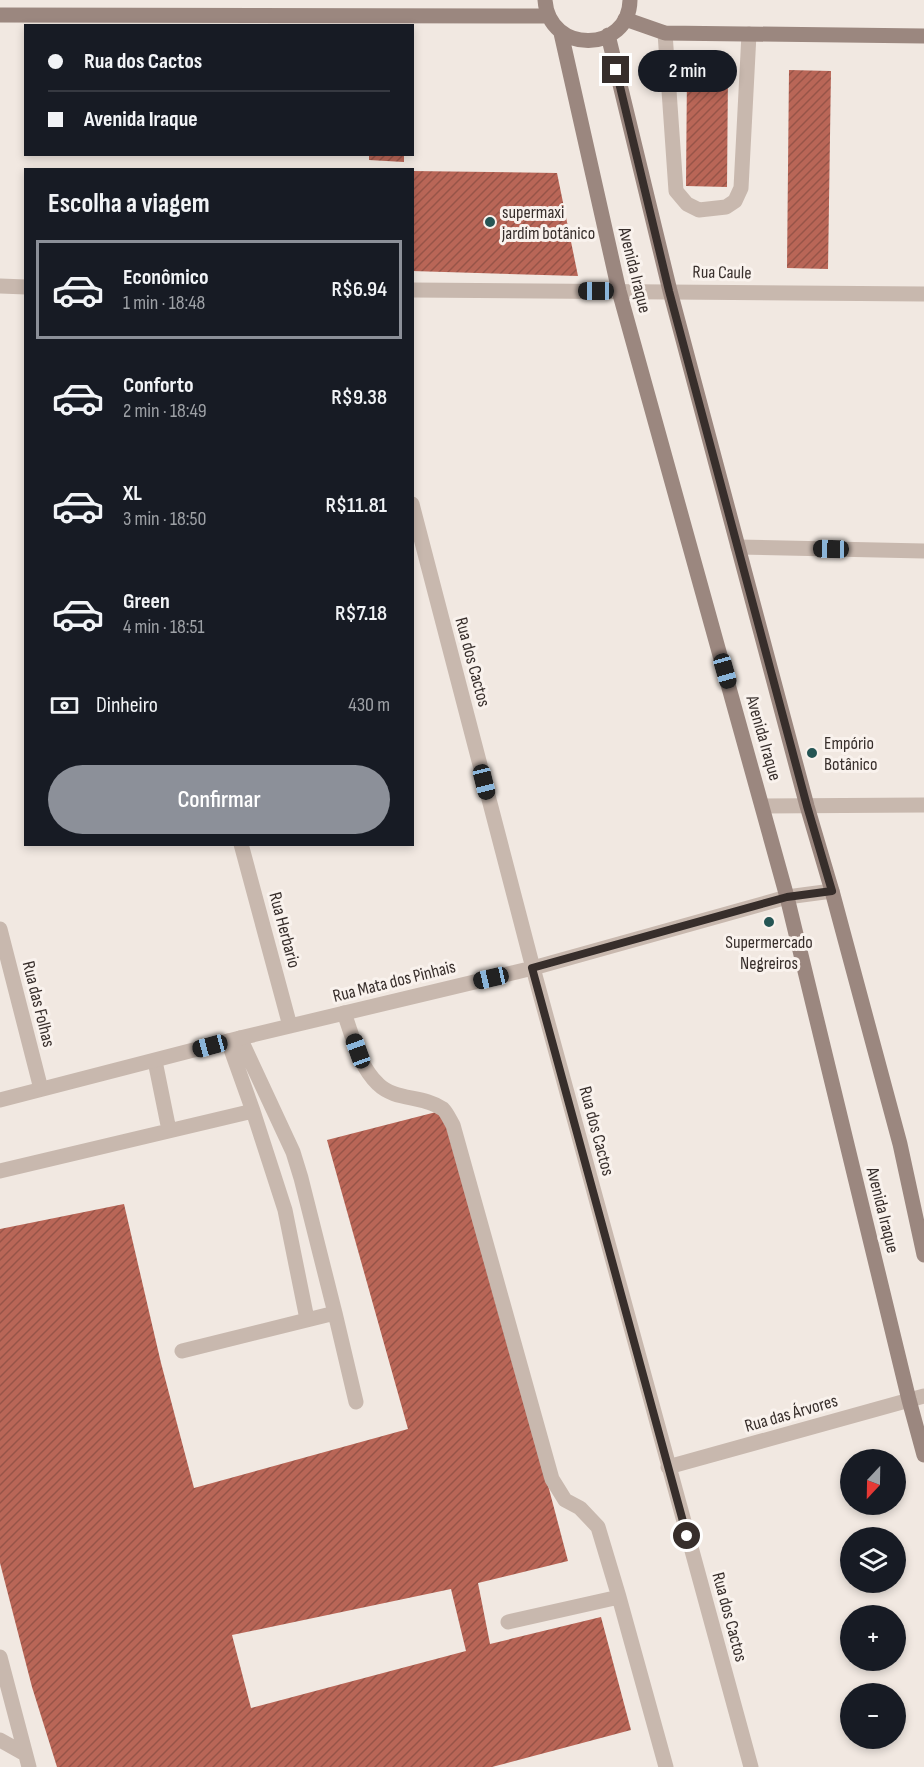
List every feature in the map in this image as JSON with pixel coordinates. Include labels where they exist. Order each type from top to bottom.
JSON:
[{"type":"street","points":[[545,0],[549,16],[561,33],[575,40],[589,42],[616,31],[625,19],[630,0]]},
{"type":"street","points":[[0,15],[549,16]]},
{"type":"street","points":[[625,19],[665,33],[924,36]]},
{"type":"street","name":"Avenida Iraque","points":[[561,33],[619,291],[787,897],[924,1455]]},
{"type":"street","points":[[665,33],[676,191],[687,204],[699,210],[726,207],[735,201],[741,188],[749,34]]},
{"type":"street","name":"Avenida Iraque","points":[[608,35],[669,291],[900,1144],[924,1255]]},
{"type":"street","points":[[0,286],[24,287]]},
{"type":"street","name":"Rua Caule","points":[[414,290],[924,294]]},
{"type":"street","name":"Rua dos Cactos","points":[[414,512],[532,968],[750,1767]]},
{"type":"street","points":[[738,547],[924,551]]},
{"type":"street","points":[[763,806],[924,805]]},
{"type":"street","name":"Rua Herbario","points":[[242,846],[290,1026]]},
{"type":"street","name":"Rua Mata dos Pinhais","points":[[0,1100],[290,1026],[532,968],[787,897],[832,891]]},
{"type":"street","name":"Rua das Folhas","points":[[0,929],[41,1089]]},
{"type":"street","points":[[344,1013],[365,1070],[379,1086],[392,1094],[426,1101],[444,1110],[453,1125],[552,1479],[565,1500],[580,1508],[598,1527],[619,1597],[663,1766]]},
{"type":"street","points":[[234,1040],[253,1111],[285,1210],[307,1319]]},
{"type":"street","points":[[234,1040],[293,1152],[302,1178],[356,1402]]},
{"type":"street","points":[[155,1061],[169,1130]]},
{"type":"street","points":[[0,1171],[253,1111]]},
{"type":"street","points":[[182,1351],[334,1313]]},
{"type":"street","name":"Rua das Árvores","points":[[669,1467],[924,1396]]},
{"type":"street","points":[[508,1622],[619,1597]]},
{"type":"street","points":[[0,1657],[27,1760]]},
{"type":"street","points":[[2,1744],[27,1760]]},
{"type":"building","points":[[789,70],[831,71],[828,269],[787,268]]},
{"type":"building","points":[[687,71],[728,71],[727,187],[686,186]]},
{"type":"building","points":[[369,156],[404,156],[404,162],[369,160]]},
{"type":"building","name":"supermaxi jardim botânico","points":[[414,171],[557,173],[578,276],[414,271]]},
{"type":"building","points":[[444,1110],[453,1125],[568,1561],[478,1583],[490,1644],[601,1617],[631,1730],[492,1767],[57,1767],[32,1687],[0,1563],[0,1229],[124,1204],[161,1363],[194,1488],[408,1429],[327,1140]],"holes":[[[451,1589],[466,1651],[251,1708],[232,1635]]]},
{"type":"place","name":"supermaxi jardim botânico","points":[[490,222]]},
{"type":"place","name":"Empório Botânico","points":[[812,753]]},
{"type":"place","name":"Supermercado Negreiros","points":[[769,922]]},
{"type":"route","points":[[616,70],[669,291],[807,806],[832,891],[787,897],[532,968],[687,1536]]}]
